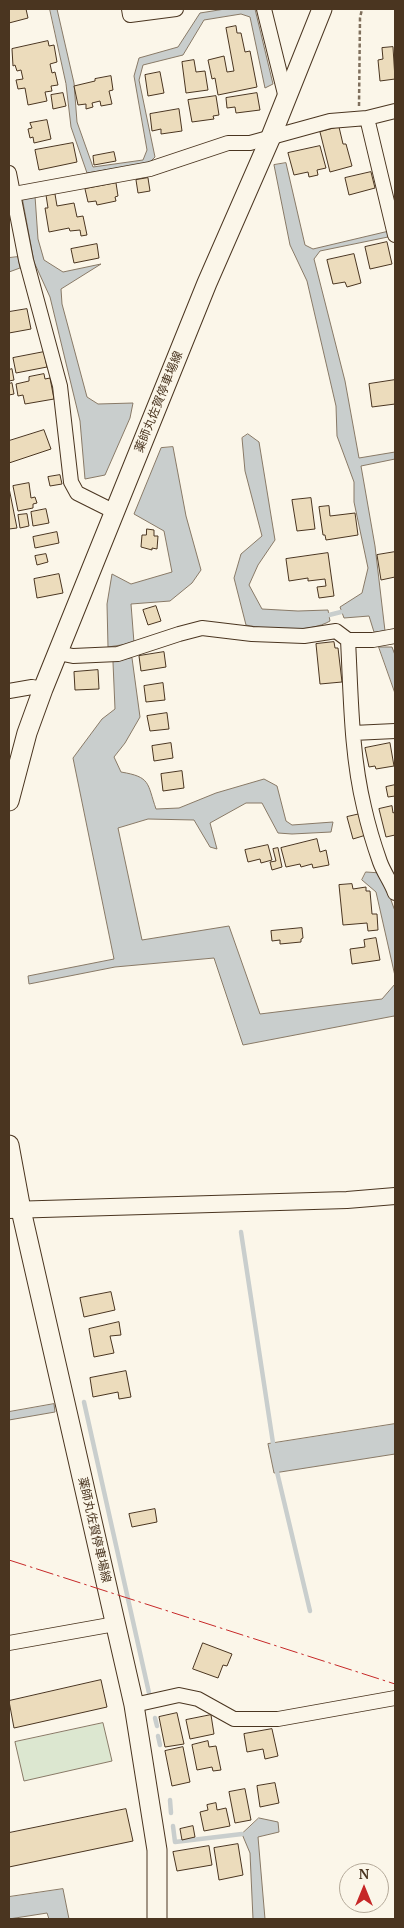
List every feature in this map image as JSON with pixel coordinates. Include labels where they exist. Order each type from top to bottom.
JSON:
[{"type":"main road","name":"薬師丸佐賀停車場線","points":[[9,801],[27,732],[43,689],[207,283],[270,139],[322,9]]},
{"type":"main road","name":"薬師丸佐賀停車場線","points":[[9,1144],[15,1210],[134,1706],[157,1850],[157,1919]]},
{"type":"street","points":[[129,9],[130,15],[176,9]]},
{"type":"street","points":[[264,9],[286,98]]},
{"type":"street","points":[[14,194],[150,169],[228,143],[250,143],[330,121],[395,111]]},
{"type":"street","points":[[363,117],[395,235]]},
{"type":"street","points":[[9,173],[26,260],[60,386],[71,482],[77,493],[115,512]]},
{"type":"street","points":[[58,653],[73,656],[122,653],[202,628],[252,634],[304,636],[336,631],[348,640],[373,640],[392,637]]},
{"type":"street","points":[[348,640],[353,732],[358,778],[364,809],[381,864],[390,881]]},
{"type":"street","points":[[9,692],[32,687],[43,689]]},
{"type":"street","points":[[353,732],[395,731]]},
{"type":"street","points":[[15,1210],[347,1200],[395,1196]]},
{"type":"street","points":[[9,1643],[115,1624]]},
{"type":"street","points":[[134,1706],[179,1695],[198,1699],[234,1719],[278,1719],[395,1698]]},
{"type":"path","points":[[362,9],[360,18],[363,117]]},
{"type":"green space","points":[[103,1723],[112,1761],[24,1781],[15,1742]]},
{"type":"shaded area","points":[[50,9],[57,9],[74,83],[77,122],[93,167],[143,160],[147,150],[134,76],[139,58],[178,47],[200,13],[225,9],[255,9],[273,84],[265,88],[250,17],[241,14],[204,20],[183,55],[143,65],[139,80],[155,157],[149,163],[87,173],[71,127],[66,84]]},
{"type":"shaded area","points":[[286,163],[305,245],[313,249],[389,231],[388,237],[320,251],[314,259],[345,381],[359,458],[395,452],[395,459],[361,466],[375,546],[385,631],[374,632],[369,616],[344,618],[340,607],[362,593],[368,568],[354,502],[354,482],[337,436],[336,406],[307,281],[290,245],[274,165]]},
{"type":"shaded area","points":[[35,196],[38,239],[44,260],[63,272],[101,264],[61,289],[62,304],[87,397],[98,404],[133,403],[130,418],[105,475],[85,479],[80,421],[50,297],[34,262],[22,197]]},
{"type":"shaded area","points":[[18,257],[20,268],[9,272],[9,258]]},
{"type":"shaded area","points":[[248,434],[259,442],[275,540],[258,565],[249,585],[262,609],[328,610],[330,621],[322,625],[289,629],[246,625],[234,578],[241,554],[262,536],[245,471],[242,438]]},
{"type":"shaded area","points":[[173,447],[186,516],[201,570],[192,583],[170,601],[131,604],[134,643],[108,647],[107,604],[112,574],[131,584],[172,572],[164,531],[134,514],[161,448]]},
{"type":"shaded area","points":[[379,647],[392,647],[395,655],[395,693]]},
{"type":"shaded area","points":[[132,658],[140,717],[125,743],[114,757],[121,772],[143,779],[149,787],[156,809],[179,808],[216,793],[264,779],[277,786],[286,821],[292,825],[333,822],[331,832],[278,833],[262,803],[246,803],[210,823],[217,849],[210,847],[194,820],[148,819],[118,828],[142,940],[229,926],[260,1014],[382,999],[395,984],[395,1018],[394,1016],[243,1045],[214,958],[115,967],[29,984],[28,976],[114,959],[73,758],[102,719],[115,709],[113,662]]},
{"type":"shaded area","points":[[366,872],[381,873],[395,911],[395,976],[376,892],[362,880]]},
{"type":"shaded area","points":[[54,1404],[55,1412],[9,1420],[9,1412]]},
{"type":"shaded area","points":[[395,1424],[395,1454],[274,1473],[268,1444]]},
{"type":"shaded area","points":[[259,1818],[278,1822],[279,1832],[258,1837],[265,1919],[253,1919],[250,1853],[242,1834]]},
{"type":"shaded area","points":[[63,1889],[69,1919],[49,1919],[47,1913],[9,1919],[9,1897]]},
{"type":"building","points":[[9,9],[26,9],[28,18],[9,23]]},
{"type":"building","points":[[236,26],[237,33],[241,33],[245,52],[250,51],[257,87],[218,95],[215,78],[212,79],[208,60],[224,56],[227,72],[234,71],[226,28]]},
{"type":"building","points":[[48,41],[49,46],[54,45],[57,62],[50,64],[52,73],[55,72],[58,85],[51,86],[52,91],[45,92],[47,101],[28,105],[25,88],[18,89],[16,80],[23,79],[21,70],[17,71],[15,65],[13,66],[12,49]]},
{"type":"building","points":[[393,47],[395,79],[380,81],[378,60],[383,59],[382,48]]},
{"type":"building","points":[[194,60],[196,72],[205,71],[208,90],[186,93],[182,62]]},
{"type":"building","points":[[160,72],[164,93],[148,96],[145,75]]},
{"type":"building","points":[[111,76],[113,90],[109,91],[112,104],[101,106],[100,101],[92,103],[93,107],[86,109],[86,104],[78,105],[74,86]]},
{"type":"building","points":[[63,93],[66,106],[53,109],[51,95]]},
{"type":"building","points":[[257,93],[260,110],[236,113],[235,107],[227,108],[226,98]]},
{"type":"building","points":[[216,96],[219,115],[213,116],[214,119],[192,122],[188,100]]},
{"type":"building","points":[[179,109],[182,131],[161,134],[161,129],[152,131],[150,114]]},
{"type":"building","points":[[47,120],[51,139],[34,143],[33,137],[30,138],[28,129],[32,128],[30,123]]},
{"type":"building","points":[[339,127],[343,144],[346,144],[352,166],[330,172],[320,132]]},
{"type":"building","points":[[73,143],[77,162],[39,170],[35,150]]},
{"type":"building","points":[[320,146],[326,168],[317,170],[318,175],[309,177],[308,172],[294,175],[288,153]]},
{"type":"building","points":[[114,152],[116,161],[94,165],[93,156]]},
{"type":"building","points":[[371,172],[375,188],[349,195],[345,178]]},
{"type":"building","points":[[148,178],[150,191],[138,193],[136,180]]},
{"type":"building","points":[[116,183],[118,196],[115,197],[116,201],[97,205],[96,201],[88,202],[85,189]]},
{"type":"building","points":[[55,194],[57,206],[74,203],[77,217],[83,216],[87,235],[81,236],[80,230],[70,231],[69,228],[49,232],[45,208],[48,208],[46,195]]},
{"type":"building","points":[[387,242],[392,264],[370,269],[365,247]]},
{"type":"building","points":[[97,244],[99,258],[74,263],[71,249]]},
{"type":"building","points":[[354,254],[361,283],[347,287],[345,282],[333,284],[327,260]]},
{"type":"building","points":[[27,309],[31,329],[9,333],[9,312]]},
{"type":"building","points":[[44,352],[47,367],[16,373],[13,358]]},
{"type":"building","points":[[12,369],[14,380],[9,381],[9,370]]},
{"type":"building","points":[[44,374],[45,379],[50,378],[54,399],[25,404],[23,395],[18,396],[16,384],[29,381],[29,377]]},
{"type":"building","points":[[395,380],[395,404],[372,407],[369,384]]},
{"type":"building","points":[[12,383],[14,394],[9,395],[9,384]]},
{"type":"building","points":[[44,430],[51,449],[9,463],[9,441]]},
{"type":"building","points":[[60,475],[62,484],[50,486],[48,477]]},
{"type":"building","points":[[29,483],[31,498],[35,497],[37,503],[33,504],[33,508],[18,511],[13,486]]},
{"type":"building","points":[[9,488],[17,528],[9,529]]},
{"type":"building","points":[[311,498],[315,529],[297,531],[292,500]]},
{"type":"building","points":[[329,506],[330,516],[355,513],[358,535],[326,540],[325,535],[323,535],[319,507]]},
{"type":"building","points":[[46,509],[49,523],[33,526],[31,512]]},
{"type":"building","points":[[27,514],[29,526],[20,528],[18,515]]},
{"type":"building","points":[[147,529],[154,530],[154,536],[158,536],[157,549],[152,548],[152,550],[141,547],[142,535],[146,535]]},
{"type":"building","points":[[57,532],[59,543],[35,548],[33,537]]},
{"type":"building","points":[[395,552],[395,577],[381,580],[377,555]]},
{"type":"building","points":[[328,553],[334,596],[319,598],[317,587],[326,586],[325,579],[308,581],[308,578],[289,581],[286,559]]},
{"type":"building","points":[[46,554],[48,562],[37,565],[35,556]]},
{"type":"building","points":[[59,574],[63,593],[37,598],[34,579]]},
{"type":"building","points":[[156,606],[161,621],[148,625],[143,610]]},
{"type":"building","points":[[334,642],[335,648],[338,648],[342,682],[320,684],[316,644]]},
{"type":"building","points":[[164,652],[166,667],[141,671],[139,656]]},
{"type":"building","points":[[98,670],[99,689],[75,690],[74,672]]},
{"type":"building","points":[[163,683],[165,700],[146,702],[144,686]]},
{"type":"building","points":[[167,713],[169,729],[150,731],[147,716]]},
{"type":"building","points":[[171,743],[173,758],[154,761],[152,746]]},
{"type":"building","points":[[390,743],[394,766],[376,769],[375,766],[369,767],[365,748]]},
{"type":"building","points":[[182,771],[184,788],[163,791],[161,774]]},
{"type":"building","points":[[395,785],[395,796],[388,797],[386,787]]},
{"type":"building","points":[[392,806],[393,813],[395,812],[395,835],[386,837],[379,809]]},
{"type":"building","points":[[360,814],[366,835],[353,839],[347,817]]},
{"type":"building","points":[[317,839],[320,852],[326,850],[329,865],[313,868],[312,864],[301,867],[300,864],[286,867],[281,848]]},
{"type":"building","points":[[268,845],[272,860],[261,863],[260,859],[248,862],[245,850]]},
{"type":"building","points":[[278,848],[282,867],[272,870],[270,862],[276,861],[273,849]]},
{"type":"building","points":[[352,884],[353,889],[366,887],[366,891],[370,891],[372,914],[377,914],[378,930],[368,931],[367,923],[343,925],[339,885]]},
{"type":"building","points":[[302,928],[303,938],[301,942],[280,944],[280,940],[272,941],[271,931]]},
{"type":"building","points":[[376,938],[380,960],[352,964],[350,949],[365,947],[364,940]]},
{"type":"building","points":[[111,1292],[115,1310],[84,1317],[80,1298]]},
{"type":"building","points":[[119,1322],[121,1335],[110,1336],[114,1353],[94,1357],[89,1329]]},
{"type":"building","points":[[126,1371],[131,1397],[119,1399],[118,1392],[93,1397],[90,1378]]},
{"type":"building","points":[[155,1509],[157,1522],[132,1527],[129,1514]]},
{"type":"building","points":[[203,1643],[232,1654],[227,1666],[223,1665],[218,1678],[193,1669]]},
{"type":"building","points":[[101,1680],[107,1707],[14,1728],[9,1701]]},
{"type":"building","points":[[177,1713],[184,1744],[165,1747],[159,1717]]},
{"type":"building","points":[[211,1715],[214,1734],[190,1739],[186,1720]]},
{"type":"building","points":[[272,1729],[278,1756],[265,1759],[263,1749],[247,1752],[244,1734]]},
{"type":"building","points":[[208,1741],[209,1747],[216,1746],[221,1770],[213,1771],[212,1767],[197,1770],[192,1745]]},
{"type":"building","points":[[183,1747],[190,1782],[172,1786],[165,1751]]},
{"type":"building","points":[[275,1783],[279,1803],[260,1807],[257,1786]]},
{"type":"building","points":[[245,1789],[251,1820],[235,1823],[229,1792]]},
{"type":"building","points":[[216,1803],[217,1810],[226,1808],[230,1826],[204,1831],[200,1812],[208,1810],[207,1805]]},
{"type":"building","points":[[126,1809],[133,1841],[9,1867],[9,1833]]},
{"type":"building","points":[[193,1826],[195,1837],[182,1840],[180,1829]]},
{"type":"building","points":[[238,1844],[243,1875],[219,1880],[214,1848]]},
{"type":"building","points":[[209,1846],[212,1865],[177,1871],[173,1852]]},
{"type":"waterway","points":[[329,615],[341,612]]},
{"type":"waterway","points":[[241,1232],[273,1443]]},
{"type":"waterway","points":[[84,1402],[149,1693]]},
{"type":"waterway","points":[[277,1472],[310,1611]]},
{"type":"waterway","points":[[155,1718],[157,1726]]},
{"type":"waterway","points":[[158,1736],[160,1745]]},
{"type":"waterway","points":[[170,1800],[171,1813]]},
{"type":"waterway","points":[[173,1826],[175,1842],[242,1834]]},
{"type":"power","points":[[9,1560],[395,1684]]}]
